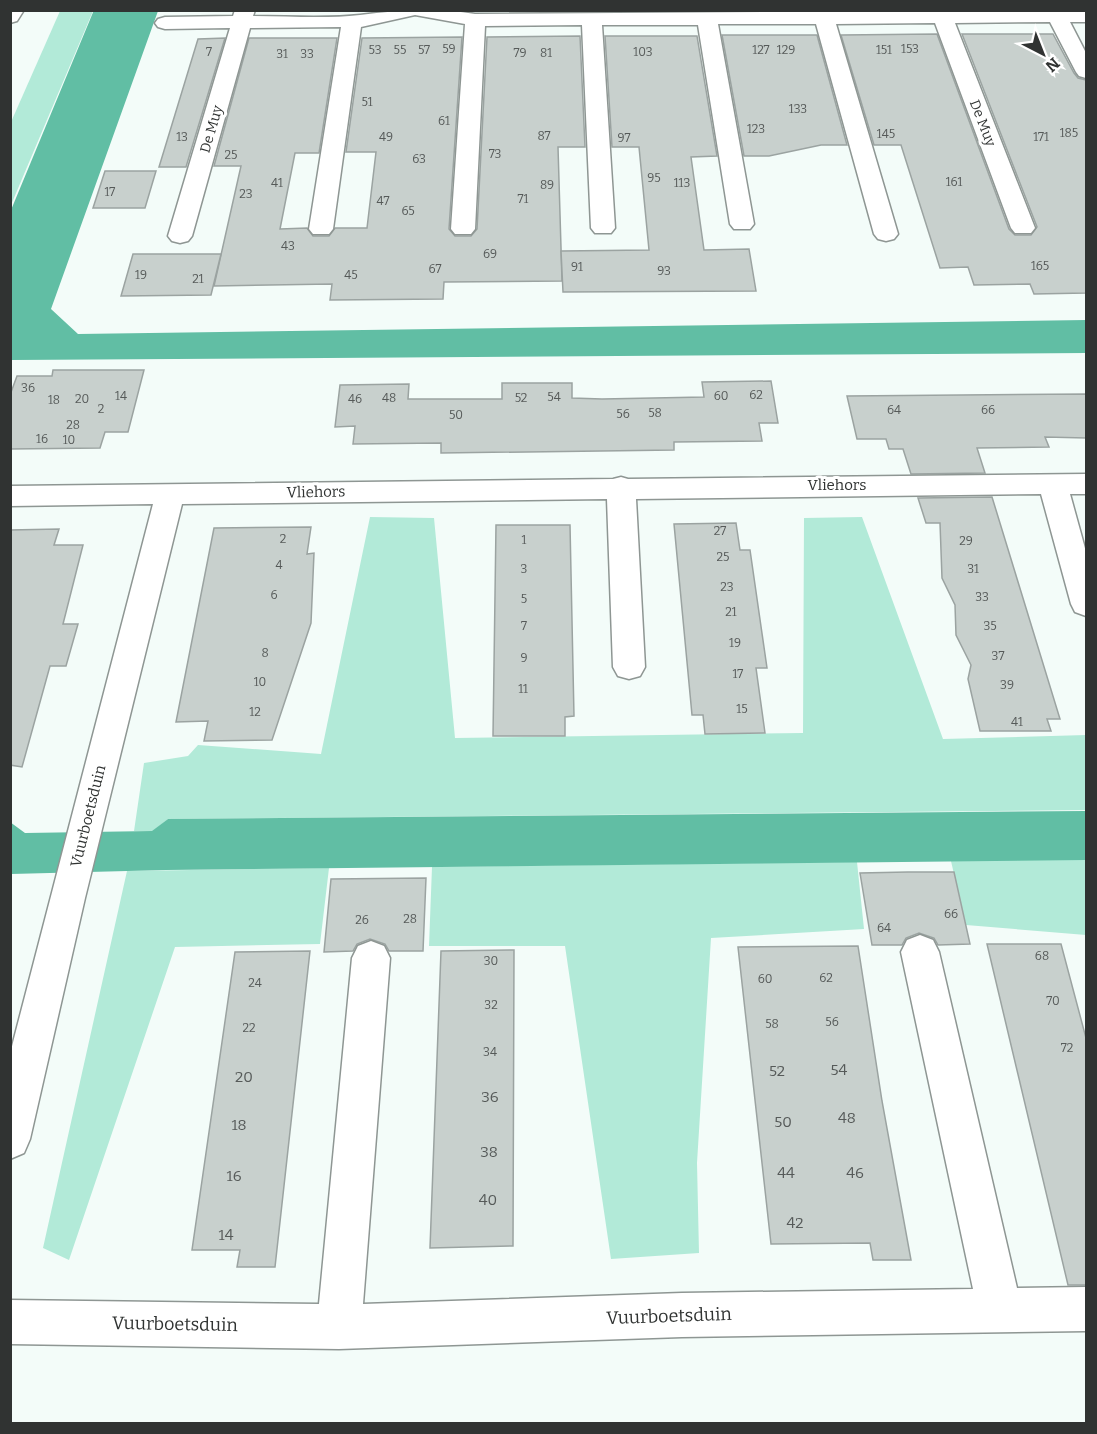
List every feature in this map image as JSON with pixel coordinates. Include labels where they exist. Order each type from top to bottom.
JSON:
[{"type":"street","points":[[10,17],[14,10]]},
{"type":"street","points":[[165,23],[243,16],[352,21],[411,10]]},
{"type":"street","points":[[419,10],[475,20],[1086,16]]},
{"type":"street","name":"De Muy","points":[[180,236],[243,16]]},
{"type":"street","points":[[1057,16],[1086,72]]},
{"type":"street","name":"De Muy","points":[[943,17],[1023,228]]},
{"type":"street","points":[[824,18],[886,234]]},
{"type":"street","points":[[592,19],[603,228]]},
{"type":"street","points":[[706,19],[742,224]]},
{"type":"street","points":[[463,229],[475,20]]},
{"type":"street","points":[[321,229],[352,21]]},
{"type":"street","points":[[1053,484],[1086,604]]},
{"type":"street","name":"Vliehors","points":[[10,496],[1086,484]]},
{"type":"street","points":[[621,488],[630,667]]},
{"type":"street","name":"Vuurboetsduin","points":[[10,1139],[67,898],[170,494]]},
{"type":"street","points":[[920,952],[1000,1310]]},
{"type":"street","points":[[339,1327],[371,958]]},
{"type":"street","name":"Vuurboetsduin","points":[[10,1322],[339,1327],[682,1315],[1086,1309]]},
{"type":"shaded area","points":[[94,10],[158,11],[51,309],[78,334],[1086,320],[1086,353],[11,360],[11,210]]},
{"type":"shaded area","points":[[60,11],[93,11],[11,205],[11,122]]},
{"type":"shaded area","points":[[370,517],[434,518],[455,738],[803,733],[804,518],[862,517],[943,739],[1086,735],[1086,810],[168,819],[153,831],[134,831],[144,763],[188,756],[198,745],[321,754]]},
{"type":"shaded area","points":[[1086,811],[1086,860],[166,870],[11,874],[10,822],[25,833],[152,831],[168,819]]},
{"type":"shaded area","points":[[950,857],[1086,858],[1086,935],[966,925]]},
{"type":"shaded area","points":[[857,862],[864,929],[711,938],[697,1163],[699,1253],[611,1259],[565,946],[429,946],[432,867]]},
{"type":"shaded area","points":[[329,868],[320,944],[175,947],[69,1260],[43,1248],[127,871]]},
{"type":"building","points":[[937,34],[1009,229],[1015,235],[1031,235],[1037,227],[962,34],[1053,34],[1074,73],[1078,78],[1086,80],[1086,293],[1034,294],[1030,284],[974,285],[968,267],[940,268],[901,145],[874,145],[841,35]]},
{"type":"building","points":[[722,35],[817,35],[847,145],[821,145],[769,156],[744,156]]},
{"type":"building","points":[[580,36],[585,147],[558,147],[562,281],[444,282],[443,299],[330,300],[332,284],[214,286],[241,166],[214,166],[249,38],[337,38],[319,153],[295,153],[280,229],[307,228],[313,236],[329,236],[335,228],[367,228],[376,152],[346,152],[362,38],[462,37],[449,229],[455,236],[471,236],[477,229],[487,37]]},
{"type":"building","points":[[605,36],[697,36],[717,156],[691,157],[704,250],[749,249],[756,291],[563,292],[561,251],[649,250],[639,147],[612,147]]},
{"type":"building","points":[[225,38],[186,167],[159,167],[198,39]]},
{"type":"building","points":[[105,171],[156,171],[145,208],[93,208]]},
{"type":"building","points":[[133,254],[221,254],[211,295],[121,296]]},
{"type":"building","points":[[53,370],[144,370],[128,432],[105,432],[100,448],[10,449],[10,395],[17,376],[52,376]]},
{"type":"building","points":[[771,381],[778,423],[759,423],[762,441],[674,442],[674,450],[441,453],[441,443],[353,444],[355,426],[335,427],[340,385],[409,384],[408,399],[502,399],[502,383],[572,383],[572,398],[602,399],[704,397],[702,382]]},
{"type":"building","points":[[1086,394],[1086,438],[1045,437],[1049,447],[977,448],[985,473],[911,474],[903,449],[889,449],[886,439],[857,439],[847,396]]},
{"type":"building","points":[[992,497],[1060,719],[1047,719],[1051,731],[980,731],[968,679],[971,665],[956,635],[955,605],[942,578],[940,523],[926,523],[918,498]]},
{"type":"building","points":[[736,523],[740,550],[750,550],[767,668],[756,668],[765,733],[705,734],[703,715],[692,715],[674,524]]},
{"type":"building","points":[[496,525],[570,525],[574,716],[565,717],[565,736],[493,736]]},
{"type":"building","points":[[311,527],[307,554],[314,553],[311,623],[272,740],[204,741],[208,721],[176,722],[214,528]]},
{"type":"building","points":[[59,529],[54,545],[83,545],[63,624],[78,624],[66,666],[50,666],[22,767],[10,765],[10,530]]},
{"type":"building","points":[[954,872],[970,944],[938,945],[934,938],[919,933],[906,938],[902,945],[872,945],[860,873]]},
{"type":"building","points":[[426,878],[423,951],[389,951],[385,944],[370,939],[357,944],[353,951],[324,952],[331,879]]},
{"type":"building","points":[[987,944],[1061,944],[1086,1038],[1086,1285],[1068,1285]]},
{"type":"building","points":[[858,946],[882,1101],[911,1260],[873,1260],[870,1243],[771,1244],[738,947]]},
{"type":"building","points":[[514,950],[513,1246],[430,1248],[441,951]]},
{"type":"building","points":[[310,951],[275,1267],[237,1267],[240,1250],[192,1250],[235,952]]}]
